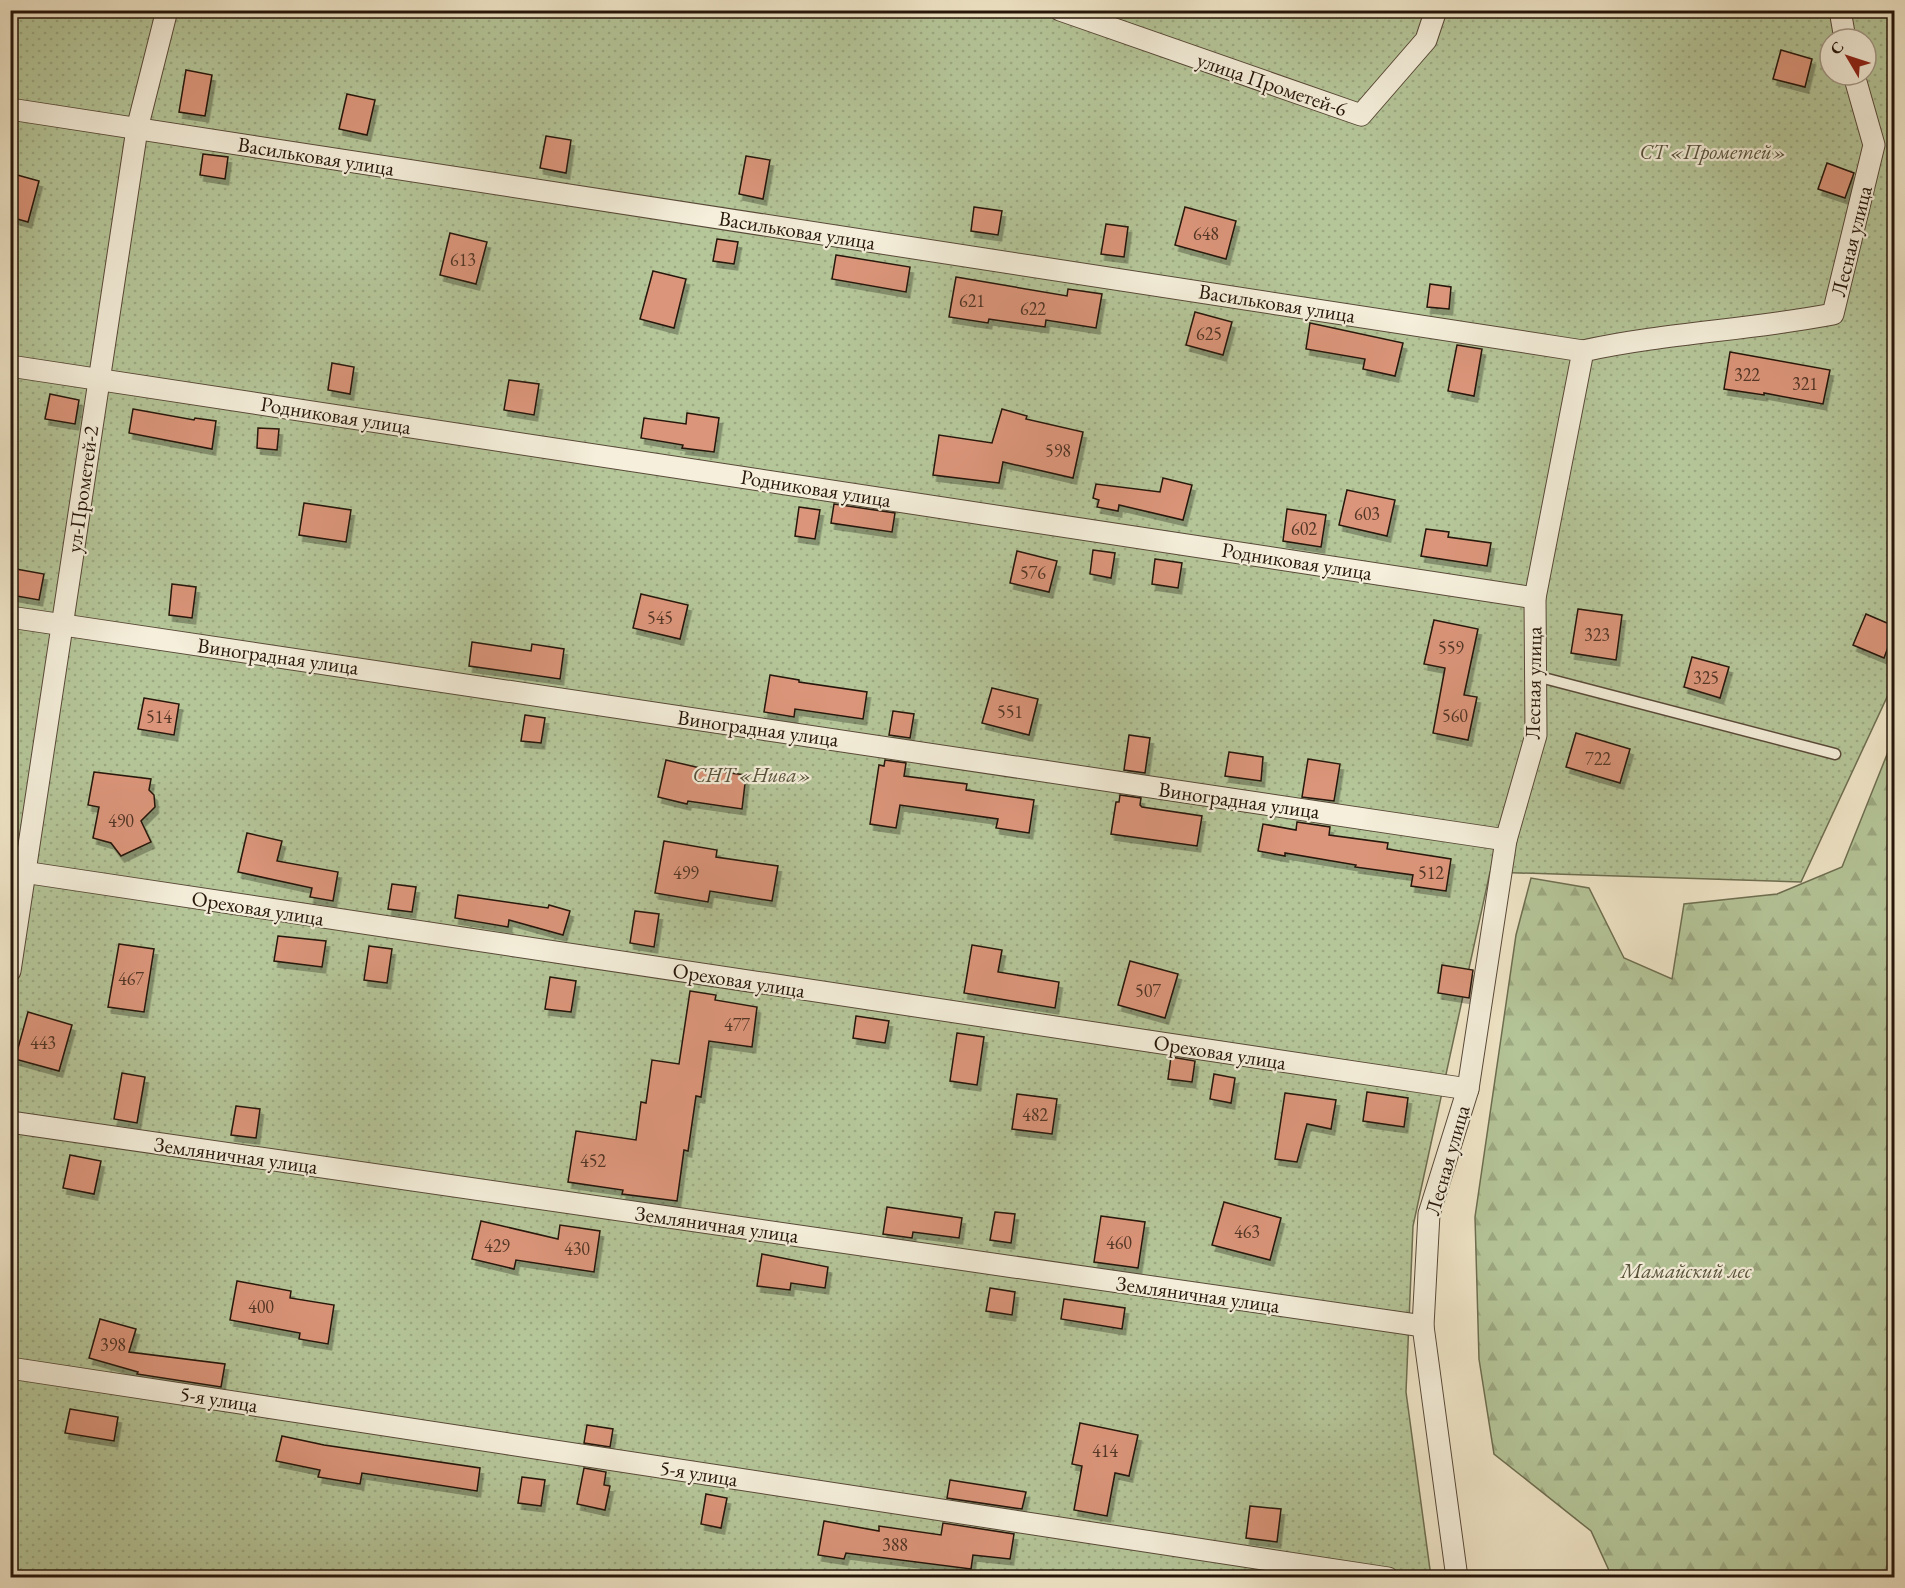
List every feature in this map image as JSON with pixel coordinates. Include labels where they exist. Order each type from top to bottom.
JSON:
[{"type":"street","name":"ул-Прометей-2","points":[[10,971],[18,872],[63,624],[137,129],[167,10]]},
{"type":"street","name":"улица Прометей-6","points":[[1074,12],[1361,115],[1426,40],[1436,10]]},
{"type":"street","points":[[1840,10],[1843,27]]},
{"type":"street","name":"Лесная улица","points":[[1457,1578],[1423,1326],[1429,1214],[1468,1089],[1506,840],[1536,735],[1534,598],[1582,351],[1631,341],[1789,322],[1833,314],[1874,145],[1857,87]]},
{"type":"street","name":"Васильковая улица","points":[[10,109],[1582,351]]},
{"type":"street","name":"Родниковая улица","points":[[10,366],[1534,598]]},
{"type":"street","name":"Виноградная улица","points":[[10,617],[1506,840]]},
{"type":"street","name":"Ореховая улица","points":[[18,872],[1468,1089]]},
{"type":"street","name":"Земляничная улица","points":[[10,1122],[1423,1326]]},
{"type":"street","name":"5-я улица","points":[[10,1368],[1388,1578]]},
{"type":"lane","points":[[1536,676],[1835,754]]},
{"type":"green space","name":"СНТ «Нива»","points":[[11,11],[1894,11],[1894,682],[1801,882],[1490,872],[1413,1226],[1406,1392],[1431,1577],[11,1578]]},
{"type":"green space","name":"Мамайский лес","points":[[1894,737],[1894,1577],[1612,1577],[1591,1531],[1494,1454],[1479,1359],[1475,1217],[1516,935],[1531,878],[1589,888],[1624,958],[1672,979],[1684,904],[1777,894],[1842,867]]},
{"type":"building","points":[[1781,50],[1812,59],[1805,87],[1773,79]]},
{"type":"building","points":[[186,70],[212,75],[205,116],[179,112]]},
{"type":"building","points":[[347,94],[375,100],[367,135],[339,129]]},
{"type":"building","points":[[546,136],[571,140],[566,173],[540,168]]},
{"type":"building","points":[[203,154],[228,157],[225,179],[200,175]]},
{"type":"building","points":[[746,156],[770,160],[763,199],[739,194]]},
{"type":"building","points":[[1827,163],[1854,173],[1845,198],[1818,189]]},
{"type":"building","points":[[10,173],[39,181],[28,222],[10,217]]},
{"type":"building","points":[[974,207],[1002,211],[998,235],[971,231]]},
{"type":"building","points":[[1185,207],[1236,221],[1226,259],[1175,245]]},
{"type":"building","points":[[1106,224],[1128,227],[1124,257],[1101,254]]},
{"type":"building","points":[[450,233],[487,242],[476,284],[440,275]]},
{"type":"building","points":[[717,239],[738,242],[734,264],[713,261]]},
{"type":"building","points":[[836,255],[910,267],[906,292],[832,279]]},
{"type":"building","points":[[653,271],[686,279],[674,328],[640,319]]},
{"type":"building","points":[[956,277],[1067,296],[1068,289],[1102,294],[1096,328],[1046,320],[1045,327],[989,319],[988,323],[949,317]]},
{"type":"building","points":[[1430,284],[1451,287],[1449,309],[1427,307]]},
{"type":"building","points":[[1195,312],[1232,322],[1223,355],[1186,345]]},
{"type":"building","points":[[1310,323],[1403,343],[1395,376],[1363,369],[1365,359],[1306,349]]},
{"type":"building","points":[[1457,345],[1482,349],[1474,396],[1448,391]]},
{"type":"building","points":[[1730,352],[1830,370],[1823,404],[1764,393],[1764,395],[1724,389]]},
{"type":"building","points":[[332,363],[354,367],[350,394],[328,390]]},
{"type":"building","points":[[509,380],[539,384],[534,415],[504,410]]},
{"type":"building","points":[[50,394],[79,400],[75,424],[45,419]]},
{"type":"building","points":[[133,409],[194,420],[195,418],[216,421],[212,449],[129,433]]},
{"type":"building","points":[[1002,409],[1027,416],[1026,419],[1083,432],[1073,478],[1003,462],[999,483],[933,475],[939,435],[992,443]]},
{"type":"building","points":[[687,413],[719,418],[714,452],[682,448],[683,445],[641,438],[644,418],[686,424]]},
{"type":"building","points":[[258,428],[279,429],[277,450],[257,448]]},
{"type":"building","points":[[1163,478],[1192,485],[1183,520],[1119,505],[1118,511],[1097,507],[1099,500],[1093,498],[1096,484],[1160,492]]},
{"type":"building","points":[[1347,490],[1395,500],[1387,536],[1339,525]]},
{"type":"building","points":[[304,503],[351,510],[346,542],[299,535]]},
{"type":"building","points":[[834,504],[895,513],[892,532],[831,523]]},
{"type":"building","points":[[799,507],[820,510],[815,539],[795,536]]},
{"type":"building","points":[[1287,509],[1326,515],[1321,547],[1283,541]]},
{"type":"building","points":[[1426,529],[1449,532],[1448,537],[1491,543],[1487,566],[1421,556]]},
{"type":"building","points":[[1093,550],[1115,553],[1111,578],[1090,574]]},
{"type":"building","points":[[1017,551],[1057,561],[1049,592],[1010,583]]},
{"type":"building","points":[[1155,559],[1182,563],[1178,588],[1152,584]]},
{"type":"building","points":[[16,569],[44,574],[39,600],[11,595]]},
{"type":"building","points":[[172,584],[196,587],[192,618],[169,615]]},
{"type":"building","points":[[641,594],[688,605],[680,639],[633,628]]},
{"type":"building","points":[[1578,609],[1622,615],[1616,660],[1571,653]]},
{"type":"building","points":[[1866,614],[1894,626],[1884,658],[1853,645]]},
{"type":"building","points":[[1434,620],[1478,629],[1464,695],[1477,697],[1468,740],[1433,733],[1445,668],[1424,664]]},
{"type":"building","points":[[472,642],[531,651],[532,644],[564,649],[560,679],[469,666]]},
{"type":"building","points":[[1692,657],[1729,667],[1720,698],[1684,687]]},
{"type":"building","points":[[770,675],[799,680],[799,682],[867,692],[863,719],[795,709],[794,717],[764,712]]},
{"type":"building","points":[[992,688],[1038,699],[1029,735],[982,723]]},
{"type":"building","points":[[144,698],[179,704],[174,735],[138,729]]},
{"type":"building","points":[[893,711],[914,714],[910,738],[889,735]]},
{"type":"building","points":[[525,715],[545,718],[541,743],[521,741]]},
{"type":"building","points":[[1576,733],[1630,749],[1620,783],[1566,767]]},
{"type":"building","points":[[1129,735],[1150,738],[1145,773],[1124,770]]},
{"type":"building","points":[[1229,752],[1263,757],[1261,781],[1225,776]]},
{"type":"building","points":[[1308,759],[1340,764],[1334,801],[1302,797]]},
{"type":"building","points":[[666,760],[713,771],[746,775],[742,809],[688,801],[687,804],[658,797]]},
{"type":"building","points":[[885,760],[906,763],[904,776],[967,784],[966,790],[1034,800],[1029,833],[996,828],[998,819],[900,805],[896,828],[870,824],[879,765],[884,766]]},
{"type":"building","points":[[94,772],[151,779],[149,790],[154,795],[155,807],[141,821],[151,842],[121,856],[111,843],[93,838],[99,807],[88,805]]},
{"type":"building","points":[[1120,795],[1141,798],[1142,807],[1202,816],[1197,846],[1111,834],[1116,802],[1119,802]]},
{"type":"building","points":[[1297,822],[1330,827],[1329,835],[1388,843],[1387,849],[1451,859],[1446,891],[1411,886],[1413,875],[1355,867],[1356,865],[1285,853],[1285,856],[1258,851],[1263,824],[1296,830]]},
{"type":"building","points":[[247,833],[282,841],[277,861],[338,872],[333,901],[310,897],[312,888],[238,872]]},
{"type":"building","points":[[664,841],[717,850],[716,857],[778,866],[772,901],[710,891],[708,902],[655,893]]},
{"type":"building","points":[[392,884],[416,887],[412,912],[388,909]]},
{"type":"building","points":[[458,895],[548,908],[549,905],[570,911],[563,935],[509,920],[508,927],[455,918]]},
{"type":"building","points":[[635,911],[659,914],[654,947],[630,943]]},
{"type":"building","points":[[278,936],[326,941],[322,967],[274,961]]},
{"type":"building","points":[[119,944],[154,949],[144,1012],[108,1007]]},
{"type":"building","points":[[972,945],[1002,950],[998,972],[1059,982],[1055,1008],[964,993]]},
{"type":"building","points":[[369,946],[392,949],[387,983],[364,980]]},
{"type":"building","points":[[1130,961],[1178,974],[1165,1018],[1118,1005]]},
{"type":"building","points":[[1442,965],[1473,970],[1469,998],[1438,993]]},
{"type":"building","points":[[550,977],[576,981],[571,1012],[545,1009]]},
{"type":"building","points":[[690,991],[716,995],[715,1000],[757,1007],[752,1047],[709,1041],[701,1097],[696,1096],[688,1151],[684,1150],[677,1201],[622,1194],[623,1190],[568,1182],[576,1131],[636,1140],[641,1102],[646,1103],[652,1060],[679,1064]]},
{"type":"building","points":[[28,1012],[72,1025],[59,1071],[15,1059]]},
{"type":"building","points":[[856,1016],[889,1021],[885,1043],[853,1038]]},
{"type":"building","points":[[957,1033],[984,1037],[977,1085],[950,1081]]},
{"type":"building","points":[[1171,1057],[1195,1061],[1192,1082],[1168,1079]]},
{"type":"building","points":[[122,1073],[145,1077],[137,1123],[114,1119]]},
{"type":"building","points":[[1214,1074],[1235,1078],[1231,1103],[1210,1099]]},
{"type":"building","points":[[1367,1092],[1408,1098],[1404,1127],[1363,1121]]},
{"type":"building","points":[[1285,1093],[1336,1100],[1331,1129],[1307,1124],[1297,1162],[1275,1159]]},
{"type":"building","points":[[1017,1094],[1057,1099],[1052,1134],[1012,1129]]},
{"type":"building","points":[[236,1106],[260,1109],[256,1138],[231,1135]]},
{"type":"building","points":[[70,1155],[101,1161],[94,1194],[63,1188]]},
{"type":"building","points":[[1224,1202],[1281,1218],[1270,1260],[1212,1245]]},
{"type":"building","points":[[887,1207],[962,1218],[959,1238],[913,1232],[912,1238],[883,1234]]},
{"type":"building","points":[[995,1212],[1015,1214],[1011,1243],[990,1240]]},
{"type":"building","points":[[1101,1216],[1145,1222],[1138,1268],[1094,1262]]},
{"type":"building","points":[[481,1221],[558,1239],[560,1225],[600,1231],[594,1272],[516,1260],[514,1269],[472,1259]]},
{"type":"building","points":[[762,1254],[828,1267],[825,1288],[791,1283],[790,1290],[757,1286]]},
{"type":"building","points":[[237,1281],[291,1291],[290,1298],[334,1305],[328,1344],[299,1339],[300,1333],[230,1320]]},
{"type":"building","points":[[990,1288],[1015,1292],[1012,1315],[986,1311]]},
{"type":"building","points":[[1064,1299],[1125,1308],[1122,1329],[1061,1319]]},
{"type":"building","points":[[100,1319],[136,1329],[129,1352],[225,1364],[221,1387],[137,1374],[138,1372],[89,1358]]},
{"type":"building","points":[[70,1409],[118,1417],[114,1441],[65,1433]]},
{"type":"building","points":[[1080,1423],[1138,1435],[1129,1476],[1115,1473],[1107,1516],[1074,1510],[1082,1466],[1072,1464]]},
{"type":"building","points":[[587,1425],[613,1429],[610,1447],[584,1443]]},
{"type":"building","points":[[282,1436],[324,1445],[480,1468],[477,1491],[362,1473],[360,1484],[318,1477],[320,1470],[276,1461]]},
{"type":"building","points":[[584,1468],[606,1472],[604,1485],[610,1486],[605,1510],[577,1504]]},
{"type":"building","points":[[522,1477],[545,1480],[541,1506],[518,1503]]},
{"type":"building","points":[[950,1480],[1026,1492],[1022,1509],[947,1498]]},
{"type":"building","points":[[706,1494],[727,1498],[721,1528],[701,1524]]},
{"type":"building","points":[[1250,1506],[1281,1509],[1277,1542],[1246,1538]]},
{"type":"building","points":[[824,1521],[879,1531],[879,1526],[941,1535],[943,1523],[1014,1534],[1010,1559],[973,1555],[971,1569],[846,1553],[844,1559],[818,1555]]},
{"type":"park label","name":"СТ «Прометей»","points":[[1713,151]]}]
